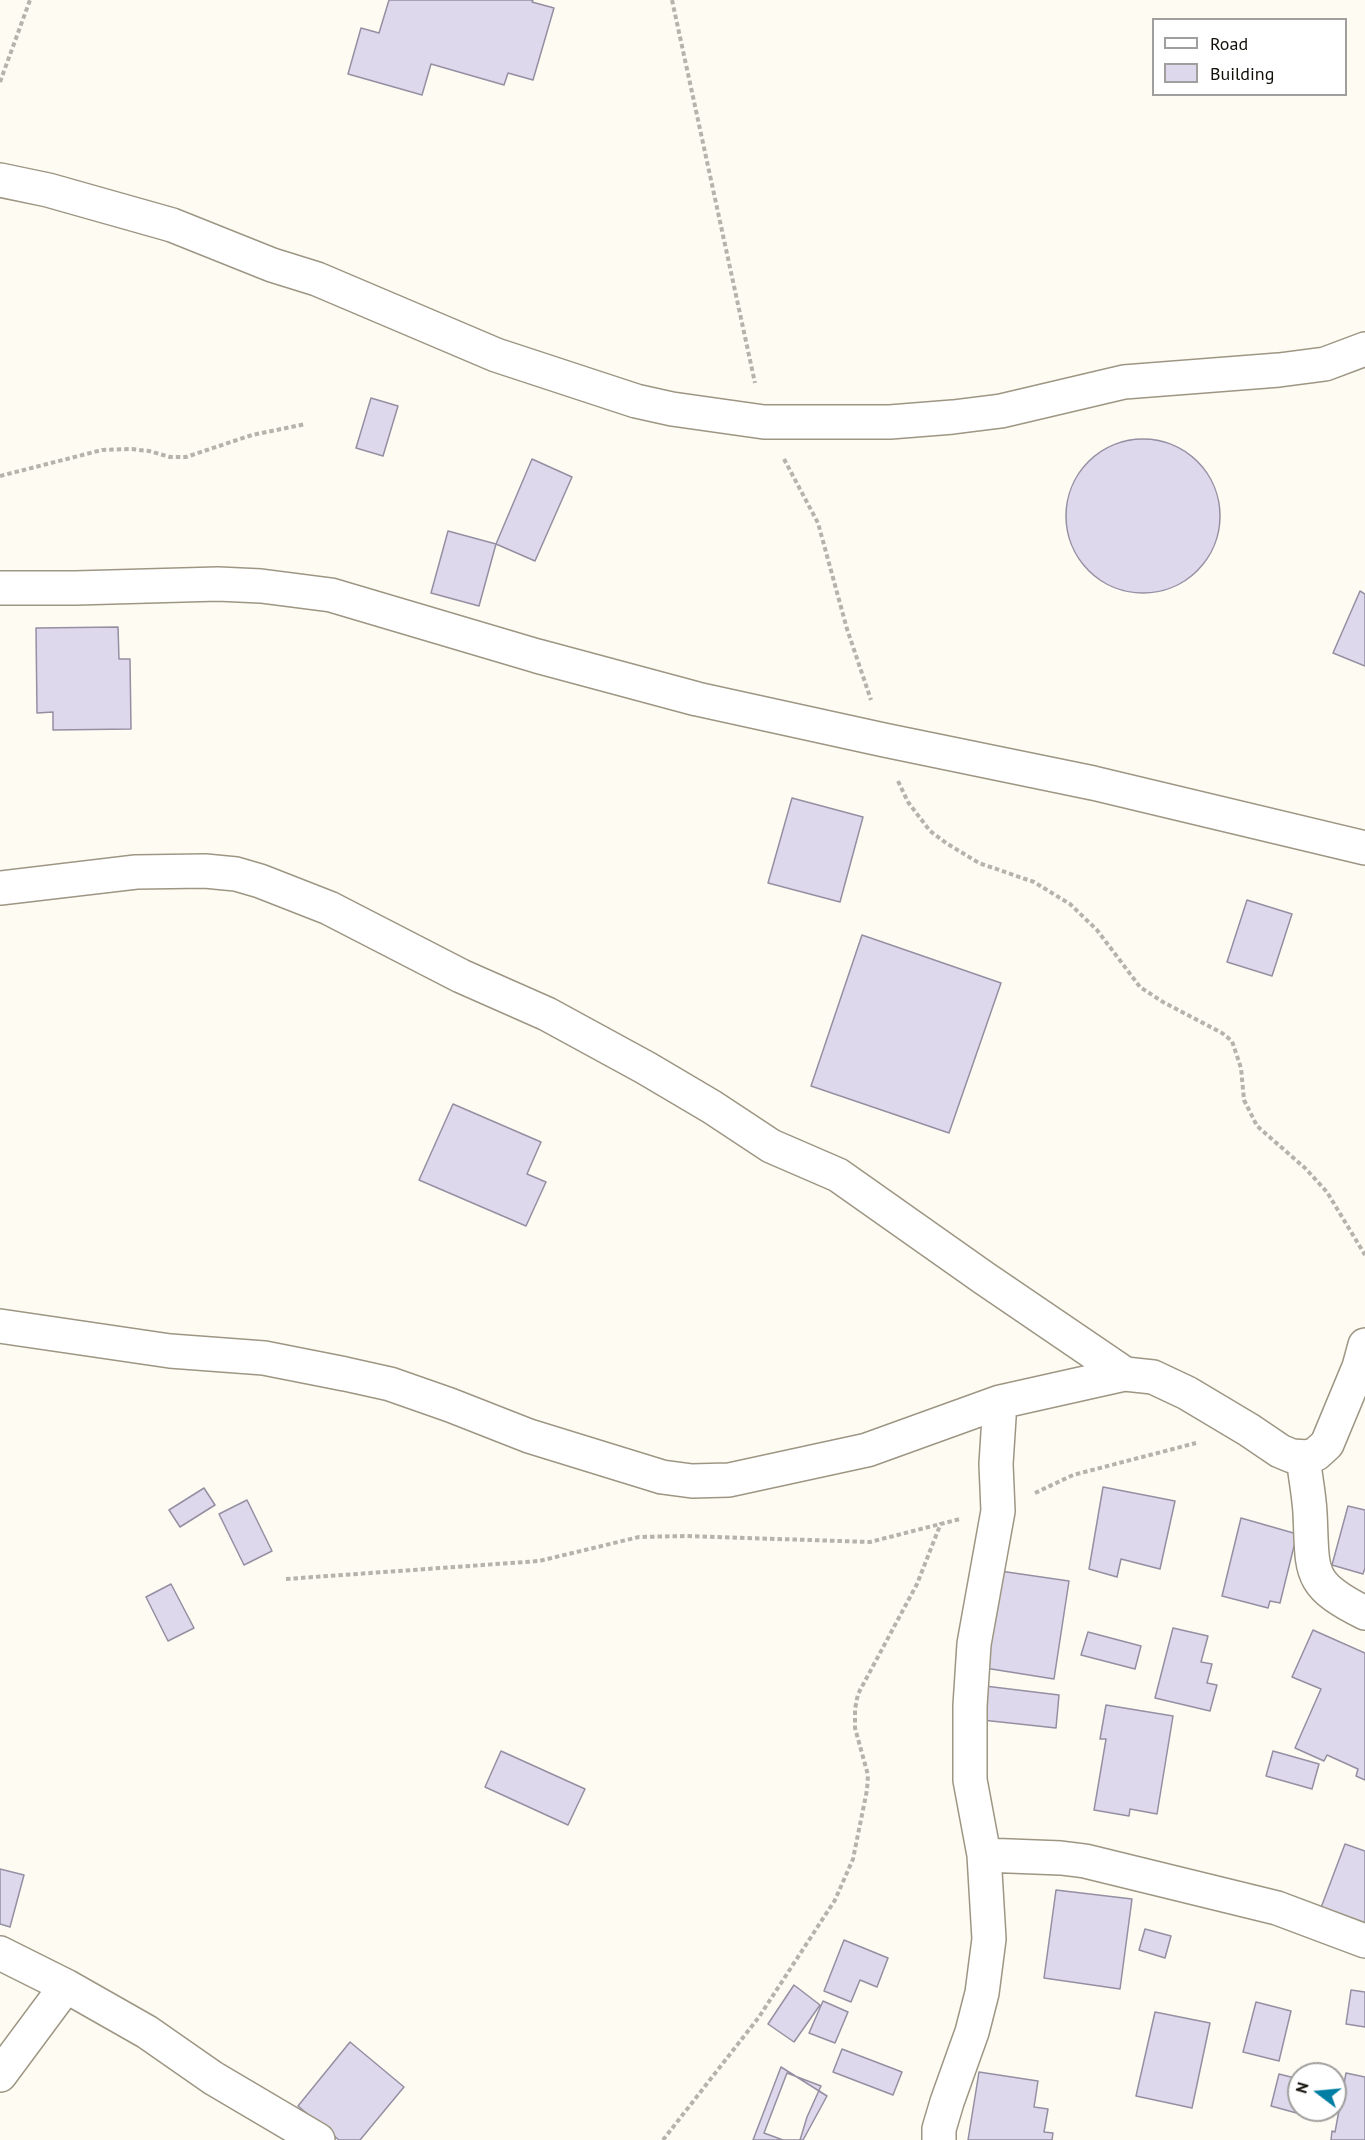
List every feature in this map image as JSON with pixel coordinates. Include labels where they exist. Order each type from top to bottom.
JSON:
[{"type":"street","points":[[0,180],[48,190],[172,225],[272,265],[317,279],[496,355],[636,401],[672,409],[764,422],[890,422],[953,417],[1001,411],[1124,382],[1279,370],[1325,364],[1365,349]]},
{"type":"street","points":[[0,588],[219,584],[261,586],[332,595],[537,656],[686,696],[1093,783],[1365,848]]},
{"type":"street","points":[[0,888],[136,872],[205,871],[236,874],[329,908],[461,976],[548,1014],[656,1073],[771,1146],[838,1175],[1125,1374]]},
{"type":"street","points":[[0,1326],[170,1351],[264,1358],[379,1381],[450,1405],[529,1436],[662,1477],[692,1481],[729,1480],[867,1450],[1000,1402],[1125,1374],[1153,1377],[1187,1393],[1249,1430],[1280,1452],[1303,1457],[1316,1454],[1327,1444],[1365,1345]]},
{"type":"street","points":[[939,2140],[939,2129],[972,2032],[982,1993],[989,1939],[984,1855],[970,1780],[970,1706],[974,1644],[998,1511],[996,1464],[1000,1402]]},
{"type":"street","points":[[1303,1457],[1310,1510],[1312,1564],[1318,1579],[1336,1597],[1365,1613]]},
{"type":"street","points":[[984,1855],[1085,1861],[1276,1908],[1365,1941]]},
{"type":"street","points":[[0,1953],[66,1986],[147,2032],[213,2078],[318,2140]]},
{"type":"street","points":[[0,2075],[66,1986]]},
{"type":"path","points":[[0,82],[30,0]]},
{"type":"path","points":[[672,0],[764,422],[818,523],[847,629],[900,788],[930,831],[979,862],[1034,882],[1070,904],[1097,930],[1140,987],[1162,1002],[1222,1033],[1232,1041],[1241,1068],[1244,1100],[1257,1126],[1305,1168],[1327,1192],[1365,1255]]},
{"type":"path","points":[[0,476],[102,450],[131,449],[179,458],[186,457],[252,435],[306,424]]},
{"type":"path","points":[[286,1579],[540,1561],[639,1537],[686,1536],[870,1542],[942,1522],[998,1511],[1073,1475],[1249,1430]]},
{"type":"path","points":[[663,2140],[759,2017],[836,1900],[853,1859],[867,1790],[868,1775],[855,1728],[858,1694],[917,1584],[942,1522]]},
{"type":"building","points":[[389,0],[533,0],[532,2],[554,8],[533,80],[508,73],[504,85],[431,64],[422,95],[348,74],[361,28],[379,33]]},
{"type":"building","points":[[371,398],[398,406],[383,456],[356,448]]},
{"type":"building","points":[[1143,439],[1173,444],[1198,461],[1215,486],[1220,516],[1215,546],[1198,571],[1173,588],[1143,593],[1113,588],[1088,571],[1071,546],[1066,516],[1071,486],[1088,461],[1113,444]]},
{"type":"building","points":[[532,459],[572,477],[535,561],[496,544]]},
{"type":"building","points":[[448,531],[496,544],[479,606],[431,593]]},
{"type":"building","points":[[1360,591],[1365,594],[1365,666],[1333,653]]},
{"type":"building","points":[[118,627],[119,659],[130,659],[131,729],[53,730],[53,712],[37,713],[36,628]]},
{"type":"building","points":[[792,798],[863,817],[840,902],[768,883]]},
{"type":"building","points":[[1247,900],[1292,914],[1272,976],[1227,962]]},
{"type":"building","points":[[862,935],[1001,983],[949,1133],[811,1086]]},
{"type":"building","points":[[453,1104],[541,1142],[527,1174],[546,1182],[526,1226],[419,1180]]},
{"type":"building","points":[[1103,1487],[1175,1501],[1160,1569],[1121,1559],[1117,1577],[1089,1569]]},
{"type":"building","points":[[204,1488],[215,1505],[180,1527],[169,1510]]},
{"type":"building","points":[[247,1500],[272,1551],[244,1565],[219,1514]]},
{"type":"building","points":[[1348,1506],[1365,1510],[1365,1568],[1363,1574],[1332,1565]]},
{"type":"building","points":[[1241,1518],[1297,1534],[1280,1603],[1270,1601],[1268,1608],[1222,1596]]},
{"type":"building","points":[[1000,1571],[1069,1581],[1054,1679],[985,1668]]},
{"type":"building","points":[[171,1584],[194,1628],[168,1641],[146,1597]]},
{"type":"building","points":[[1173,1628],[1208,1636],[1201,1662],[1212,1664],[1207,1683],[1217,1685],[1210,1711],[1155,1698]]},
{"type":"building","points":[[1313,1630],[1365,1653],[1365,1780],[1356,1776],[1358,1769],[1327,1755],[1324,1761],[1295,1748],[1321,1689],[1292,1677]]},
{"type":"building","points":[[1088,1632],[1141,1646],[1135,1669],[1081,1655]]},
{"type":"building","points":[[985,1686],[1059,1695],[1056,1728],[982,1720]]},
{"type":"building","points":[[1106,1705],[1173,1716],[1157,1814],[1130,1809],[1129,1816],[1094,1810],[1106,1739],[1100,1739]]},
{"type":"building","points":[[501,1751],[585,1789],[568,1825],[485,1787]]},
{"type":"building","points":[[1273,1751],[1319,1764],[1312,1789],[1266,1776]]},
{"type":"building","points":[[1345,1844],[1365,1851],[1365,1930],[1319,1913]]},
{"type":"building","points":[[0,1869],[24,1875],[10,1927],[0,1924]]},
{"type":"building","points":[[1056,1890],[1132,1899],[1120,1989],[1044,1978]]},
{"type":"building","points":[[1145,1929],[1171,1936],[1165,1958],[1139,1950]]},
{"type":"building","points":[[844,1940],[888,1958],[877,1987],[860,1980],[851,2002],[824,1991]]},
{"type":"building","points":[[794,1985],[820,2005],[794,2042],[768,2024]]},
{"type":"building","points":[[1351,1990],[1365,1992],[1365,2027],[1346,2024]]},
{"type":"building","points":[[823,2001],[848,2012],[835,2043],[809,2033]]},
{"type":"building","points":[[1256,2002],[1291,2011],[1279,2061],[1243,2052]]},
{"type":"building","points":[[1155,2012],[1210,2023],[1192,2108],[1136,2096]]},
{"type":"building","points":[[350,2042],[404,2087],[360,2140],[339,2140],[298,2106]]},
{"type":"building","points":[[842,2049],[902,2072],[893,2095],[833,2072]]},
{"type":"building","points":[[781,2067],[827,2096],[803,2140],[753,2140]]},
{"type":"building","points":[[979,2072],[1038,2081],[1034,2107],[1048,2109],[1044,2132],[1053,2133],[1052,2140],[968,2140]]},
{"type":"building","points":[[787,2073],[821,2086],[807,2117],[800,2140],[783,2140],[764,2133]]},
{"type":"building","points":[[1347,2073],[1365,2077],[1365,2140],[1331,2140],[1332,2131],[1335,2132],[1337,2122],[1347,2122]]},
{"type":"building","points":[[1279,2074],[1287,2076],[1287,2110],[1271,2106]]}]
